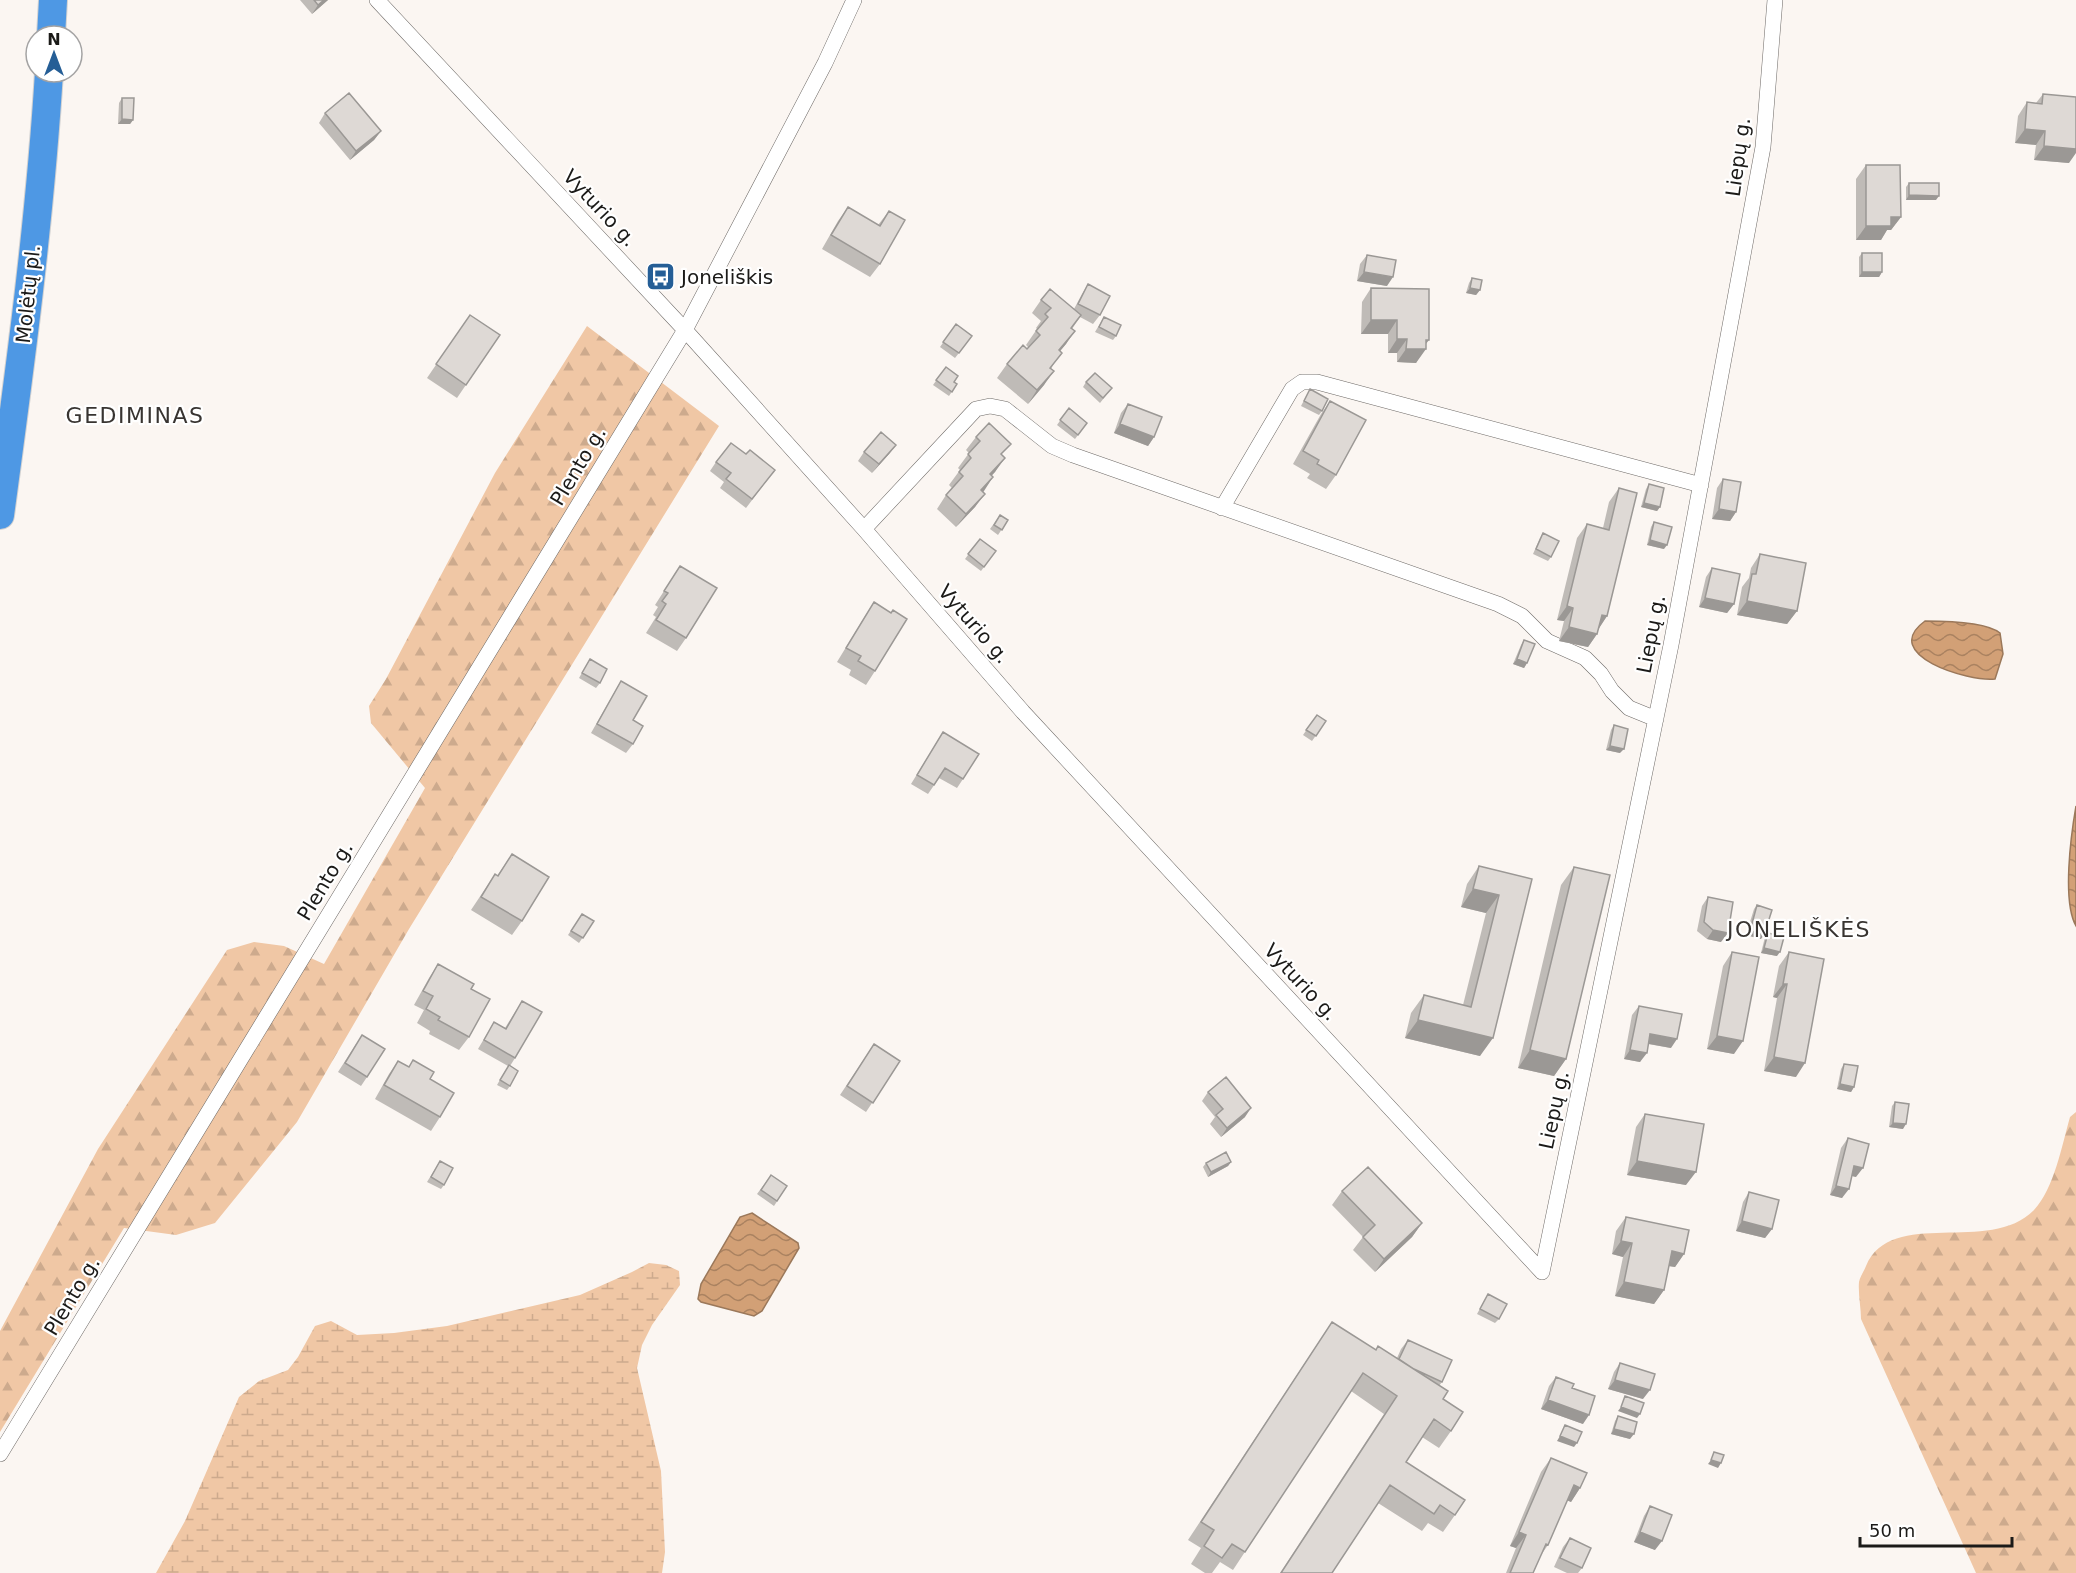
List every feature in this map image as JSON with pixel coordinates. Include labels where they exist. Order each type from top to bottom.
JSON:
[{"type":"highway","points":[[52,24],[53,0]]},
{"type":"highway","name":"Molėtų pl.","points":[[0,515],[20,370],[48,84]]},
{"type":"street","name":"Vyturio g.","points":[[377,0],[685,330],[864,529],[1023,712],[1542,1272]]},
{"type":"street","name":"Plento g.","points":[[0,1454],[685,330],[825,63],[854,0]]},
{"type":"street","name":"Liepų g.","points":[[1542,1272],[1656,718],[1763,147],[1775,0]]},
{"type":"street","points":[[1222,508],[1292,389],[1302,382],[1317,382],[1701,485]]},
{"type":"street","points":[[864,529],[976,409],[990,406],[1005,409],[1052,446],[1498,604],[1522,616],[1547,641],[1586,658],[1601,674],[1612,691],[1629,708],[1656,718]]},
{"type":"green space","points":[[587,326],[719,426],[409,929],[297,1122],[215,1223],[176,1235],[124,1228],[0,1432],[0,1331],[98,1149],[227,950],[254,942],[284,946],[324,964],[425,788],[371,723],[369,706],[386,679],[495,473]]},
{"type":"green space","points":[[2076,1112],[2076,1573],[1976,1573],[1861,1319],[1859,1282],[1866,1266],[1879,1248],[1897,1238],[1919,1234],[1992,1230],[2015,1223],[2034,1210],[2047,1191],[2070,1117]]},
{"type":"green space","points":[[649,1263],[666,1265],[679,1271],[680,1285],[652,1325],[642,1345],[637,1368],[661,1471],[665,1552],[662,1573],[156,1573],[185,1521],[239,1397],[259,1381],[288,1370],[315,1326],[331,1321],[357,1335],[447,1326],[580,1295]]},
{"type":"water","points":[[1925,621],[1975,624],[2000,633],[2003,654],[1995,679],[1983,679],[1949,671],[1920,655],[1912,645],[1913,633]]},
{"type":"water","points":[[2076,806],[2076,926],[2069,901],[2069,885],[2070,850]]},
{"type":"water","points":[[752,1213],[798,1243],[799,1248],[762,1311],[754,1316],[701,1302],[698,1299],[701,1284],[740,1217]]},
{"type":"building","points":[[314,0],[324,0],[318,5]]},
{"type":"building","points":[[349,93],[381,131],[356,151],[325,113]]},
{"type":"building","points":[[2043,94],[2076,97],[2076,149],[2044,146],[2045,131],[2025,129],[2027,102],[2042,104]]},
{"type":"building","points":[[122,98],[134,98],[133,120],[122,119]]},
{"type":"building","points":[[1866,165],[1900,165],[1901,217],[1891,217],[1891,226],[1866,226]]},
{"type":"building","points":[[1909,183],[1939,183],[1939,196],[1909,195]]},
{"type":"building","points":[[848,207],[880,226],[889,211],[905,220],[880,264],[831,235]]},
{"type":"building","points":[[1862,253],[1882,253],[1882,272],[1862,272]]},
{"type":"building","points":[[1367,255],[1396,260],[1393,277],[1364,272]]},
{"type":"building","points":[[1472,278],[1482,280],[1480,290],[1470,288]]},
{"type":"building","points":[[1088,284],[1110,296],[1100,315],[1078,304]]},
{"type":"building","points":[[1371,288],[1429,289],[1429,340],[1426,340],[1426,349],[1406,349],[1407,339],[1397,339],[1397,320],[1371,320]]},
{"type":"building","points":[[1050,289],[1081,315],[1071,328],[1075,331],[1059,350],[1062,353],[1050,368],[1054,371],[1037,390],[1007,364],[1023,345],[1027,349],[1040,335],[1036,331],[1048,317],[1045,314],[1051,308],[1041,300]]},
{"type":"building","points":[[470,315],[500,335],[466,385],[436,364]]},
{"type":"building","points":[[1104,317],[1121,325],[1116,336],[1099,327]]},
{"type":"building","points":[[956,324],[972,336],[959,353],[943,342]]},
{"type":"building","points":[[946,367],[958,376],[954,382],[957,384],[952,392],[936,380]]},
{"type":"building","points":[[1095,373],[1112,388],[1103,398],[1086,382]]},
{"type":"building","points":[[1310,389],[1328,399],[1322,411],[1304,401]]},
{"type":"building","points":[[1330,401],[1366,420],[1336,475],[1317,464],[1319,460],[1303,451]]},
{"type":"building","points":[[1128,404],[1162,417],[1154,437],[1120,424]]},
{"type":"building","points":[[1069,408],[1087,423],[1078,435],[1060,420]]},
{"type":"building","points":[[989,423],[1011,444],[1001,454],[1005,458],[990,474],[993,477],[981,490],[985,494],[966,514],[946,495],[963,476],[959,472],[971,458],[968,454],[980,441],[976,437]]},
{"type":"building","points":[[881,432],[896,445],[879,464],[864,452]]},
{"type":"building","points":[[731,443],[746,454],[750,450],[775,470],[752,499],[726,479],[731,473],[716,462]]},
{"type":"building","points":[[1723,479],[1741,482],[1736,512],[1719,509]]},
{"type":"building","points":[[1649,484],[1664,488],[1660,507],[1644,503]]},
{"type":"building","points":[[1619,488],[1637,493],[1607,616],[1602,615],[1597,634],[1569,627],[1573,608],[1567,606],[1587,524],[1609,530]]},
{"type":"building","points":[[1000,515],[1008,520],[1002,530],[994,525]]},
{"type":"building","points":[[1654,522],[1672,527],[1667,545],[1650,540]]},
{"type":"building","points":[[1543,533],[1559,541],[1551,557],[1536,549]]},
{"type":"building","points":[[980,539],[996,551],[984,567],[968,554]]},
{"type":"building","points":[[1760,554],[1806,563],[1797,611],[1747,601],[1752,574],[1756,574]]},
{"type":"building","points":[[680,566],[717,588],[686,638],[656,620],[666,604],[662,601],[668,593],[664,591]]},
{"type":"building","points":[[1712,568],[1740,574],[1734,604],[1705,598]]},
{"type":"building","points":[[874,602],[891,613],[893,610],[907,619],[875,671],[858,661],[861,656],[846,648]]},
{"type":"building","points":[[1524,640],[1535,644],[1527,663],[1517,659]]},
{"type":"building","points":[[590,659],[607,669],[600,683],[582,673]]},
{"type":"building","points":[[621,681],[647,696],[633,720],[643,726],[633,744],[597,724]]},
{"type":"building","points":[[1317,715],[1326,721],[1316,736],[1306,730]]},
{"type":"building","points":[[1614,725],[1628,729],[1624,749],[1610,746]]},
{"type":"building","points":[[943,732],[979,754],[963,779],[945,768],[934,785],[917,775]]},
{"type":"building","points":[[512,854],[549,877],[522,921],[481,897],[495,874],[498,876]]},
{"type":"building","points":[[1479,866],[1532,879],[1493,1038],[1418,1020],[1424,995],[1471,1007],[1499,895],[1473,889]]},
{"type":"building","points":[[1574,867],[1610,875],[1566,1059],[1530,1050]]},
{"type":"building","points":[[1708,897],[1733,902],[1728,933],[1713,930],[1704,922]]},
{"type":"building","points":[[1757,905],[1772,910],[1764,935],[1750,931]]},
{"type":"building","points":[[582,914],[594,921],[583,938],[571,931]]},
{"type":"building","points":[[1768,933],[1784,937],[1780,952],[1764,948]]},
{"type":"building","points":[[1732,952],[1759,957],[1743,1041],[1717,1036]]},
{"type":"building","points":[[1789,952],[1824,959],[1805,1063],[1774,1057],[1787,984],[1783,984]]},
{"type":"building","points":[[438,964],[474,984],[471,989],[490,999],[469,1037],[438,1020],[440,1017],[426,1009],[433,996],[423,991]]},
{"type":"building","points":[[522,1001],[542,1012],[515,1058],[484,1040],[494,1022],[506,1029]]},
{"type":"building","points":[[1639,1006],[1682,1014],[1677,1039],[1650,1034],[1647,1053],[1630,1050]]},
{"type":"building","points":[[362,1035],[385,1049],[367,1077],[345,1063]]},
{"type":"building","points":[[874,1044],[900,1061],[873,1103],[847,1086]]},
{"type":"building","points":[[413,1060],[434,1072],[430,1079],[454,1093],[440,1117],[384,1085],[398,1061],[409,1067]]},
{"type":"building","points":[[1844,1064],[1858,1066],[1854,1087],[1840,1084]]},
{"type":"building","points":[[509,1065],[518,1071],[510,1086],[500,1080]]},
{"type":"building","points":[[1226,1077],[1251,1108],[1227,1128],[1216,1115],[1223,1109],[1208,1092]]},
{"type":"building","points":[[1895,1102],[1909,1104],[1906,1124],[1893,1123]]},
{"type":"building","points":[[1645,1114],[1704,1124],[1696,1172],[1637,1161]]},
{"type":"building","points":[[1848,1138],[1869,1144],[1863,1168],[1854,1166],[1849,1189],[1836,1186]]},
{"type":"building","points":[[1226,1152],[1231,1162],[1211,1172],[1206,1163]]},
{"type":"building","points":[[440,1161],[453,1168],[444,1185],[431,1177]]},
{"type":"building","points":[[1368,1167],[1422,1223],[1384,1259],[1363,1237],[1375,1225],[1342,1191]]},
{"type":"building","points":[[771,1175],[787,1186],[777,1201],[761,1190]]},
{"type":"building","points":[[1749,1192],[1779,1200],[1772,1229],[1742,1221]]},
{"type":"building","points":[[1626,1217],[1689,1230],[1684,1254],[1672,1251],[1664,1290],[1624,1282],[1632,1243],[1621,1241]]},
{"type":"building","points":[[1488,1294],[1507,1304],[1499,1319],[1480,1309]]},
{"type":"building","points":[[1332,1322],[1376,1350],[1378,1346],[1448,1391],[1443,1399],[1463,1412],[1451,1431],[1434,1419],[1406,1462],[1465,1500],[1455,1515],[1440,1505],[1434,1514],[1390,1485],[1332,1573],[1281,1573],[1397,1396],[1363,1373],[1245,1552],[1232,1544],[1222,1558],[1204,1546],[1214,1530],[1201,1522]]},
{"type":"building","points":[[1408,1340],[1452,1360],[1442,1382],[1399,1359]]},
{"type":"building","points":[[1620,1363],[1655,1374],[1650,1390],[1615,1380]]},
{"type":"building","points":[[1556,1377],[1574,1384],[1572,1388],[1595,1396],[1589,1415],[1548,1400]]},
{"type":"building","points":[[1625,1396],[1644,1403],[1640,1414],[1621,1407]]},
{"type":"building","points":[[1618,1416],[1637,1422],[1634,1434],[1614,1429]]},
{"type":"building","points":[[1565,1425],[1582,1432],[1577,1443],[1560,1436]]},
{"type":"building","points":[[1714,1452],[1724,1455],[1721,1463],[1711,1460]]},
{"type":"building","points":[[1551,1458],[1587,1473],[1580,1488],[1574,1485],[1533,1573],[1510,1573],[1526,1535],[1519,1532]]},
{"type":"building","points":[[1650,1506],[1672,1515],[1662,1541],[1640,1532]]},
{"type":"building","points":[[1570,1538],[1591,1548],[1582,1568],[1560,1558]]},
{"type":"place","name":"Joneliškis","points":[[660,277]]},
{"type":"district","name":"GEDIMINAS","points":[[135,415]]},
{"type":"district","name":"JONELIŠKĖS","points":[[1799,929]]}]
